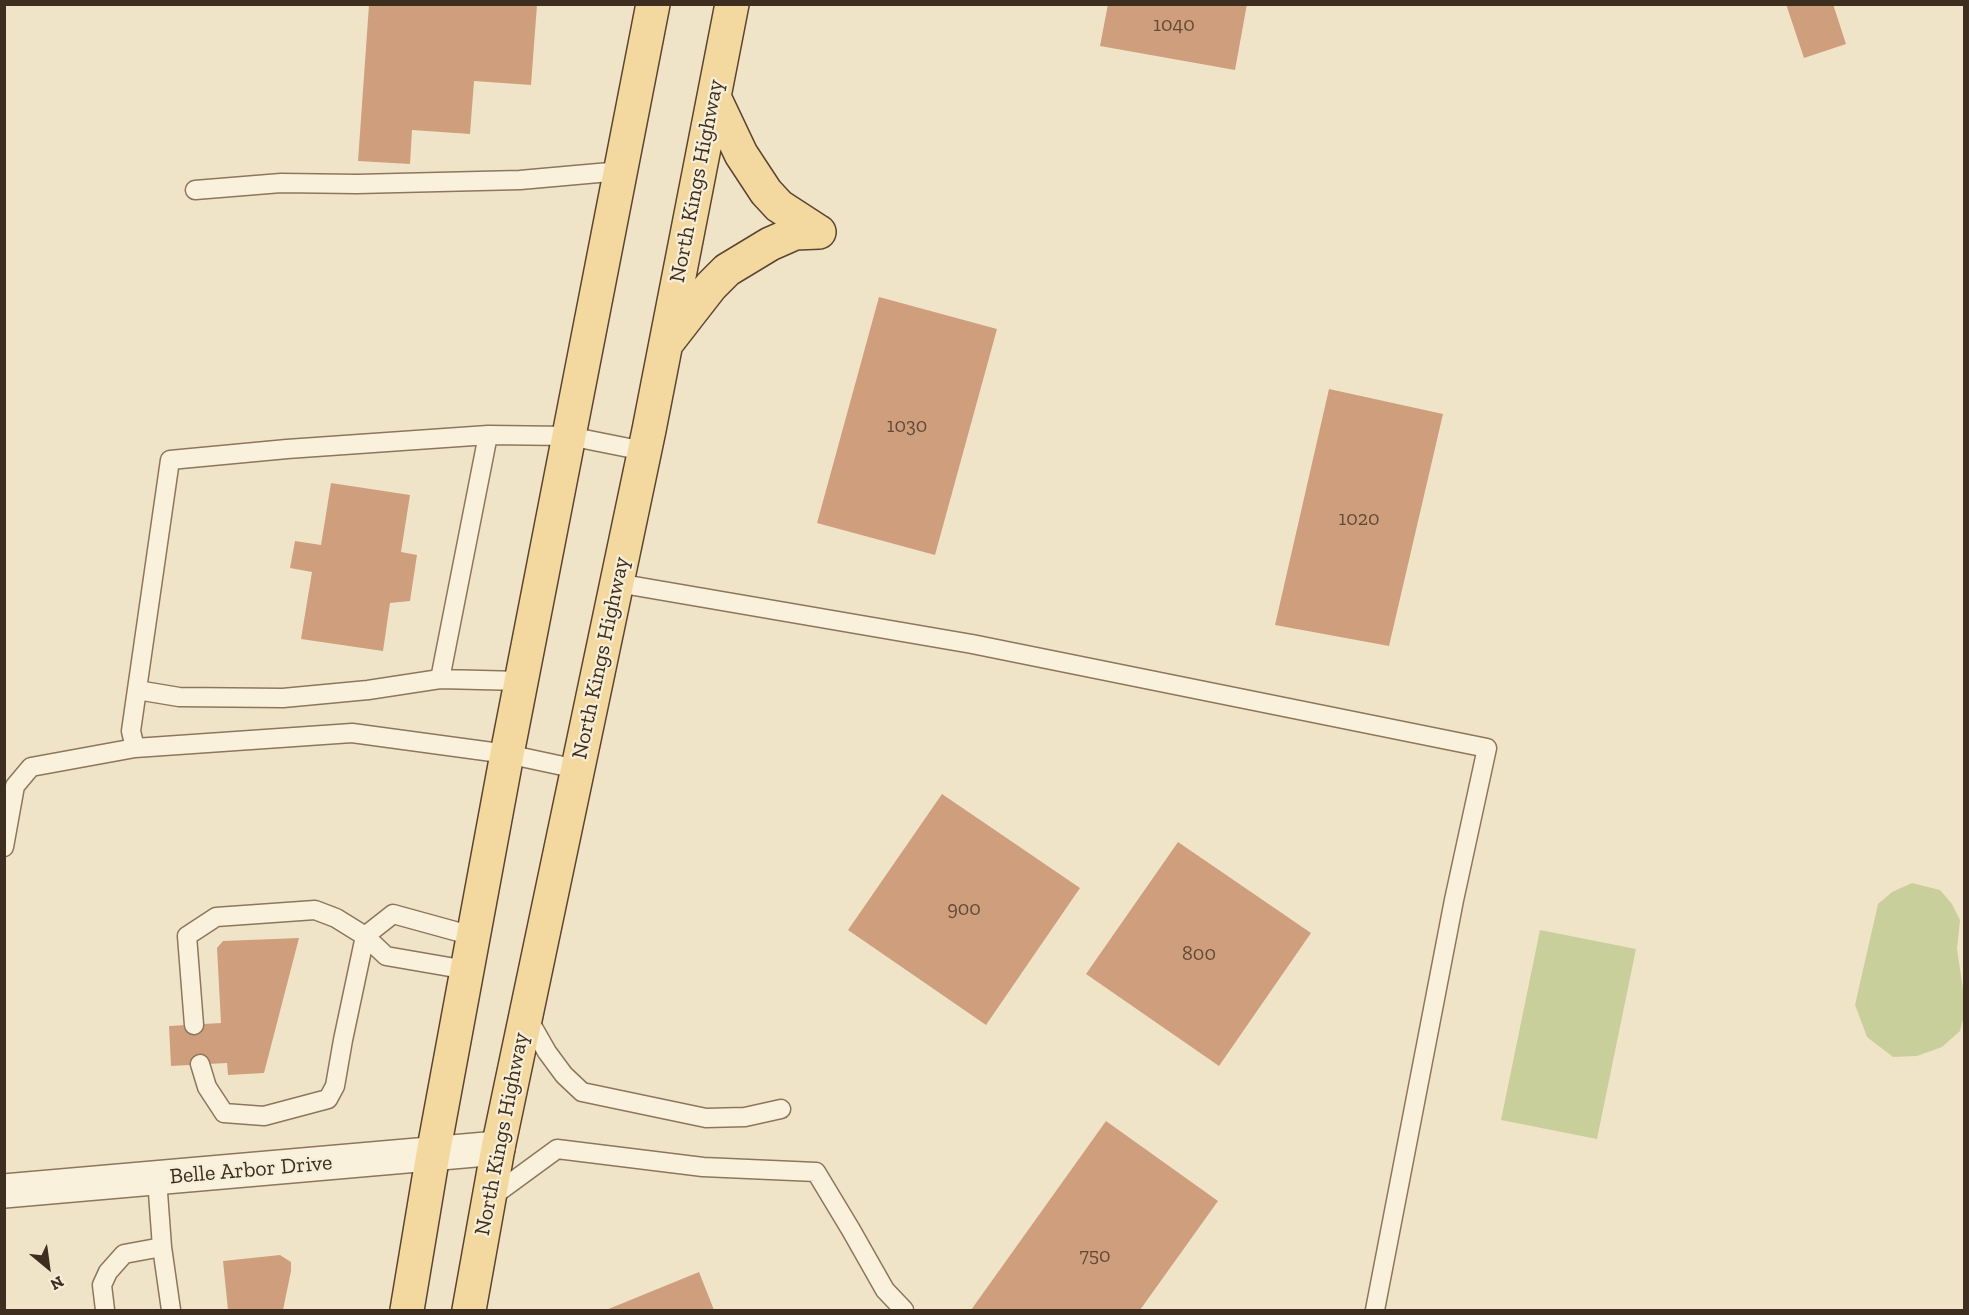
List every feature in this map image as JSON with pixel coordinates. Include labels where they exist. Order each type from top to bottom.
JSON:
[{"type":"main road","points":[[407,1311],[433,1154],[507,754],[653,4]]},
{"type":"main road","name":"North Kings Highway","points":[[469,1311],[498,1148],[644,451],[732,4]]},
{"type":"main road","points":[[666,343],[711,286],[727,270],[770,244],[795,233],[819,232],[779,206],[766,192],[741,154],[714,97]]},
{"type":"street","name":"Belle Arbor Drive","points":[[4,1191],[498,1148]]},
{"type":"lane","points":[[195,190],[281,183],[357,184],[520,180],[621,171]]},
{"type":"lane","points":[[440,679],[488,435]]},
{"type":"lane","points":[[135,748],[131,731],[170,460],[488,435],[569,436],[644,451]]},
{"type":"lane","points":[[616,584],[972,644],[1487,748],[1454,900],[1375,1311]]},
{"type":"lane","points":[[137,690],[179,697],[283,698],[368,690],[440,679],[521,681]]},
{"type":"lane","points":[[4,847],[15,786],[31,767],[135,748],[352,733],[507,754],[578,769]]},
{"type":"lane","points":[[194,1025],[187,936],[216,917],[315,910],[336,918],[365,936],[386,956],[467,970]]},
{"type":"lane","points":[[200,1064],[207,1087],[224,1113],[264,1116],[328,1099],[335,1086],[365,936],[393,915],[473,936]]},
{"type":"lane","points":[[526,1014],[547,1052],[564,1075],[582,1092],[706,1118],[745,1117],[780,1109]]},
{"type":"lane","points":[[488,1199],[557,1149],[703,1167],[816,1172],[885,1290],[904,1311]]},
{"type":"lane","points":[[157,1179],[162,1247],[171,1311]]},
{"type":"lane","points":[[105,1311],[102,1285],[108,1272],[124,1254],[162,1247]]},
{"type":"green space","points":[[1912,883],[1940,890],[1952,904],[1960,920],[1957,949],[1964,996],[1964,1016],[1960,1031],[1942,1047],[1917,1056],[1893,1057],[1867,1037],[1855,1005],[1878,904],[1892,892]]},
{"type":"green space","points":[[1540,930],[1636,949],[1597,1139],[1501,1120]]},
{"type":"building","points":[[1108,4],[1247,4],[1235,70],[1100,46]]},
{"type":"building","points":[[1786,4],[1833,4],[1846,44],[1804,58]]},
{"type":"building","points":[[369,5],[537,5],[531,85],[474,81],[470,134],[412,130],[410,164],[358,161]]},
{"type":"building","points":[[879,297],[997,329],[935,555],[817,523]]},
{"type":"building","points":[[1329,389],[1443,414],[1389,646],[1275,625]]},
{"type":"building","points":[[331,483],[410,495],[401,552],[417,555],[410,601],[390,603],[383,651],[301,639],[312,572],[290,568],[295,541],[321,545]]},
{"type":"building","points":[[942,794],[1080,888],[986,1025],[848,930]]},
{"type":"building","points":[[1178,842],[1311,933],[1219,1066],[1086,974]]},
{"type":"building","points":[[299,938],[264,1073],[228,1075],[227,1063],[171,1066],[169,1026],[221,1023],[217,948],[223,941]]},
{"type":"building","points":[[1106,1121],[1218,1201],[1140,1310],[971,1310]]},
{"type":"building","points":[[280,1255],[291,1262],[283,1310],[228,1310],[223,1261]]},
{"type":"building","points":[[699,1272],[714,1310],[606,1310]]}]
